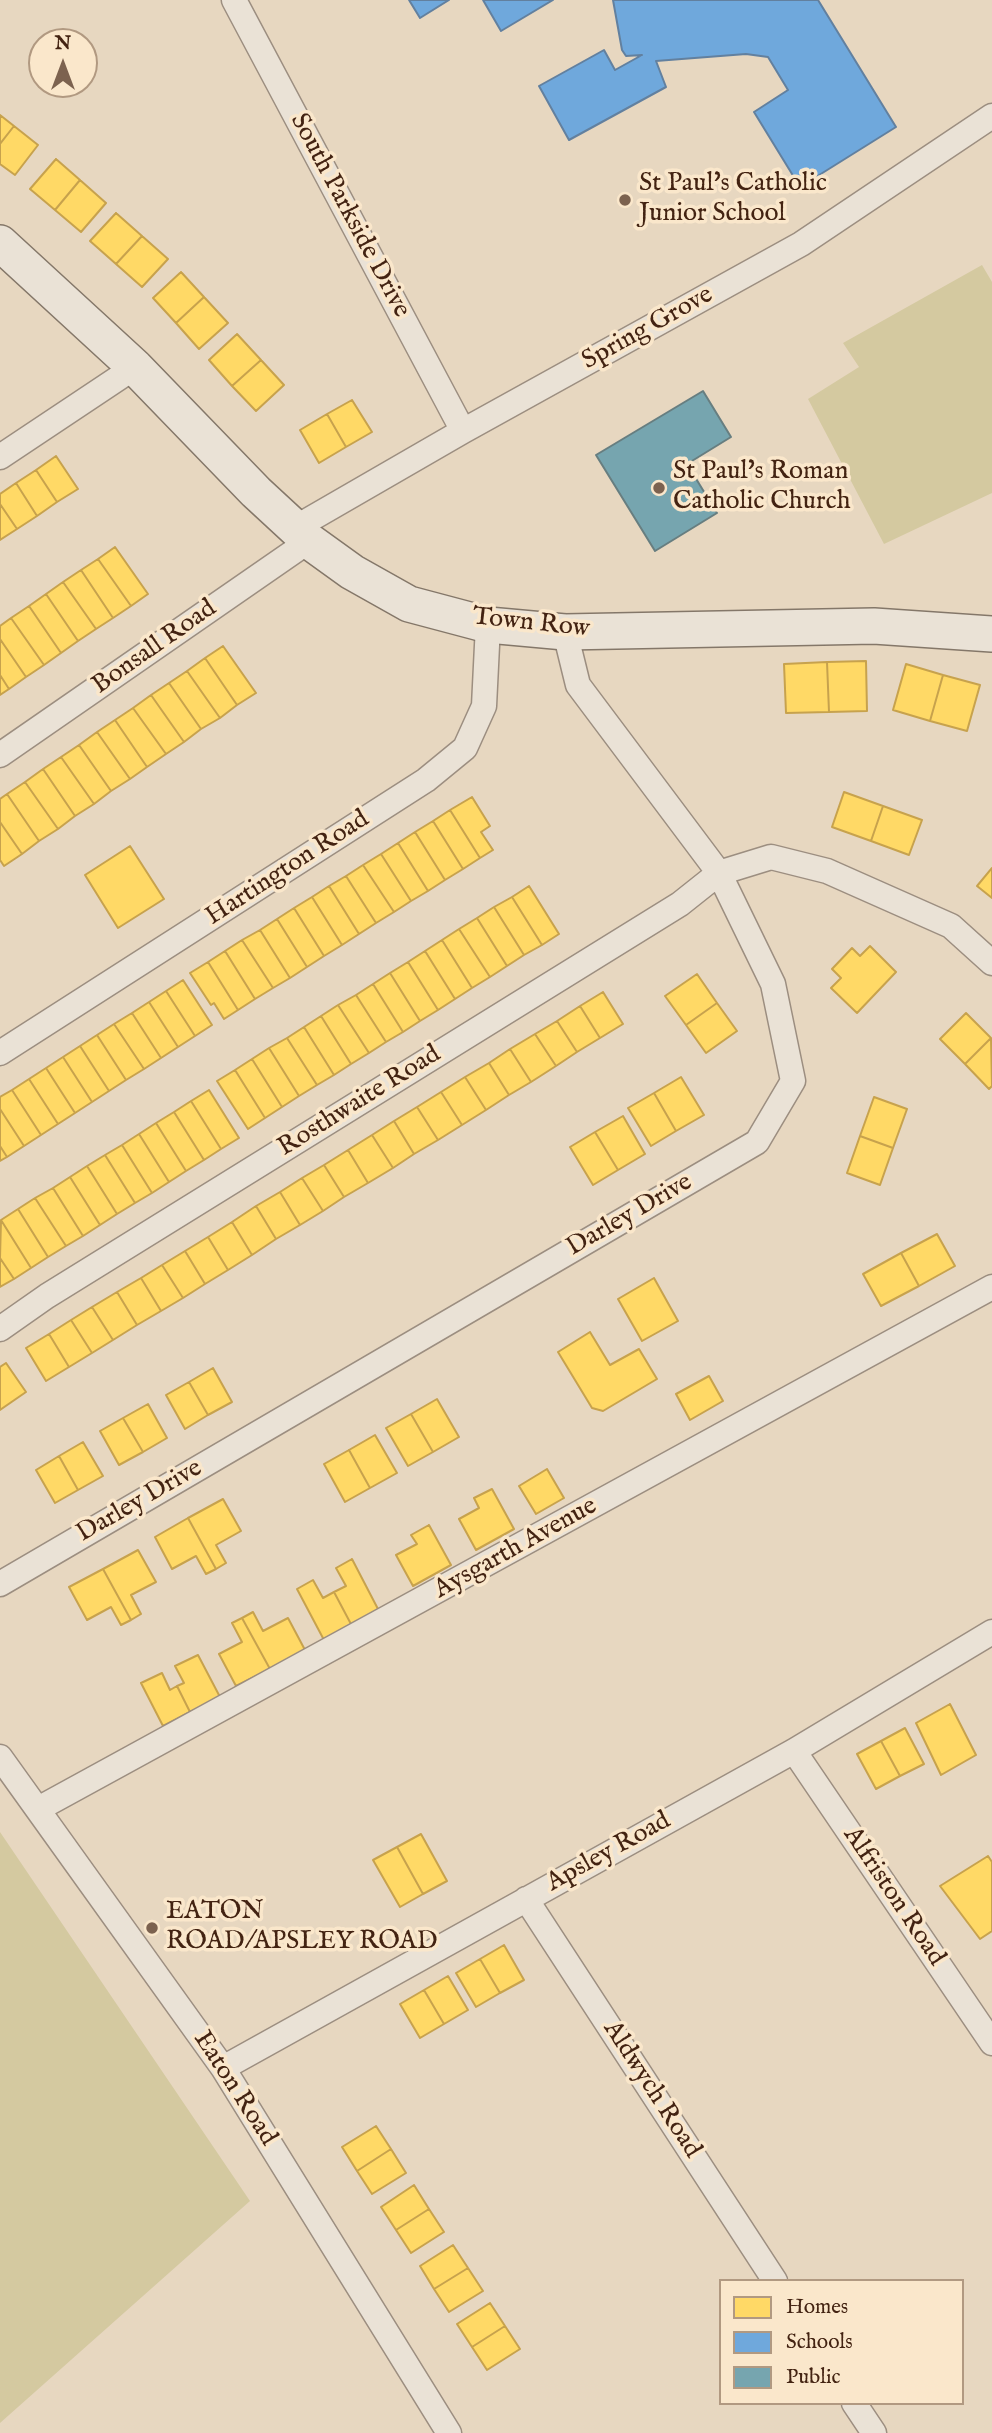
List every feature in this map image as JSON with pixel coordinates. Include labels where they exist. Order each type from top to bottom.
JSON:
[{"type":"street","name":"South Parkside Drive","points":[[234,0],[463,431]]},
{"type":"street","name":"Spring Grove","points":[[302,535],[463,431],[801,244],[992,116]]},
{"type":"street","name":"Town Row","points":[[0,243],[135,367],[256,492],[302,535],[352,572],[409,604],[488,625],[565,632],[874,626],[992,634]]},
{"type":"street","points":[[0,457],[135,367]]},
{"type":"street","name":"Bonsall Road","points":[[0,755],[302,535]]},
{"type":"street","name":"Hartington Road","points":[[0,1054],[426,780],[465,748],[484,706],[488,625]]},
{"type":"street","name":"Darley Drive","points":[[0,1584],[757,1142],[793,1081],[773,984],[719,873],[578,685],[565,632]]},
{"type":"street","points":[[719,873],[771,857],[827,871],[951,926],[992,963]]},
{"type":"street","name":"Rosthwaite Road","points":[[0,1329],[59,1289],[680,904],[719,873]]},
{"type":"street","name":"Aysgarth Avenue","points":[[38,1809],[992,1287]]},
{"type":"street","name":"Apsley Road","points":[[223,2068],[794,1751],[992,1632]]},
{"type":"street","name":"Alfriston Road","points":[[794,1751],[992,2043]]},
{"type":"street","name":"Eaton Road","points":[[0,1757],[223,2068],[449,2433]]},
{"type":"street","name":"Aldwych Road","points":[[526,1899],[774,2279]]},
{"type":"street","points":[[855,2405],[874,2433]]},
{"type":"shaded area","points":[[982,265],[992,282],[992,493],[884,544],[808,399],[859,367],[843,343]]},
{"type":"shaded area","points":[[0,1832],[250,2201],[0,2423]]},
{"type":"building: Homes","points":[[0,115],[14,126],[0,144]]},
{"type":"building: Homes","points":[[14,126],[38,145],[15,175],[0,164],[0,144]]},
{"type":"building: Homes","points":[[56,159],[80,180],[55,210],[30,189]]},
{"type":"building: Homes","points":[[80,180],[106,203],[81,232],[55,210]]},
{"type":"building: Homes","points":[[116,213],[142,236],[116,264],[90,241]]},
{"type":"building: Homes","points":[[142,236],[168,259],[142,287],[116,264]]},
{"type":"building: Homes","points":[[181,272],[204,297],[176,323],[153,298]]},
{"type":"building: Homes","points":[[204,297],[228,323],[199,349],[176,323]]},
{"type":"building: Homes","points":[[237,334],[261,360],[232,386],[209,360]]},
{"type":"building: Homes","points":[[261,360],[284,385],[256,411],[232,386]]},
{"type":"building: Homes","points":[[352,400],[372,432],[346,447],[327,414]]},
{"type":"building: Homes","points":[[327,414],[346,447],[319,463],[300,430]]},
{"type":"building: Homes","points":[[56,456],[78,489],[57,502],[36,470]]},
{"type":"building: Homes","points":[[36,470],[57,502],[37,516],[16,483]]},
{"type":"building: Homes","points":[[16,483],[37,516],[17,529],[0,504],[0,494]]},
{"type":"building: Homes","points":[[0,504],[17,529],[0,540]]},
{"type":"building: Homes","points":[[115,547],[148,594],[131,606],[98,559]]},
{"type":"building: Homes","points":[[98,559],[131,606],[113,618],[81,570]]},
{"type":"building: Homes","points":[[81,570],[113,618],[96,629],[63,582]]},
{"type":"building: Homes","points":[[63,582],[96,629],[78,641],[46,594]]},
{"type":"building: Homes","points":[[46,594],[78,641],[61,653],[29,606]]},
{"type":"building: Homes","points":[[29,606],[61,653],[44,665],[11,618]]},
{"type":"building: Homes","points":[[11,618],[44,665],[26,677],[0,639],[0,626]]},
{"type":"building: Homes","points":[[0,639],[26,677],[9,689],[0,675]]},
{"type":"building: Homes","points":[[223,646],[256,693],[237,705],[205,658]]},
{"type":"building: Homes","points":[[205,658],[237,705],[220,718],[187,671]]},
{"type":"building: Homes","points":[[866,661],[867,711],[829,712],[827,662]]},
{"type":"building: Homes","points":[[827,662],[829,712],[786,713],[784,664]]},
{"type":"building: Homes","points":[[906,664],[943,675],[930,721],[893,710]]},
{"type":"building: Homes","points":[[187,671],[220,718],[201,729],[169,683]]},
{"type":"building: Homes","points":[[0,675],[9,689],[0,695]]},
{"type":"building: Homes","points":[[943,675],[980,685],[967,731],[930,721]]},
{"type":"building: Homes","points":[[169,683],[201,729],[184,742],[151,695]]},
{"type":"building: Homes","points":[[151,695],[184,742],[166,754],[133,708]]},
{"type":"building: Homes","points":[[133,708],[166,754],[147,767],[115,720]]},
{"type":"building: Homes","points":[[115,720],[147,767],[130,779],[97,732]]},
{"type":"building: Homes","points":[[97,732],[130,779],[111,791],[79,745]]},
{"type":"building: Homes","points":[[79,745],[111,791],[94,804],[61,757]]},
{"type":"building: Homes","points":[[61,757],[94,804],[75,816],[43,769]]},
{"type":"building: Homes","points":[[43,769],[75,816],[58,829],[25,782]]},
{"type":"building: Homes","points":[[25,782],[58,829],[39,841],[7,794]]},
{"type":"building: Homes","points":[[844,792],[883,806],[871,841],[832,827]]},
{"type":"building: Homes","points":[[7,794],[39,841],[22,854],[0,822],[0,799]]},
{"type":"building: Homes","points":[[472,797],[490,826],[481,832],[493,850],[480,858],[450,810]]},
{"type":"building: Homes","points":[[883,806],[922,820],[909,855],[871,841]]},
{"type":"building: Homes","points":[[450,810],[480,858],[463,869],[433,821]]},
{"type":"building: Homes","points":[[433,821],[463,869],[445,880],[415,832]]},
{"type":"building: Homes","points":[[0,822],[22,854],[4,866],[0,860]]},
{"type":"building: Homes","points":[[415,832],[445,880],[428,891],[398,843]]},
{"type":"building: Homes","points":[[398,843],[428,891],[411,901],[381,854]]},
{"type":"building: Homes","points":[[130,846],[164,899],[118,928],[85,875]]},
{"type":"building: Homes","points":[[381,854],[411,901],[394,912],[363,865]]},
{"type":"building: Homes","points":[[363,865],[394,912],[376,923],[346,876]]},
{"type":"building: Homes","points":[[992,868],[992,898],[977,886]]},
{"type":"building: Homes","points":[[346,876],[376,923],[359,934],[329,886]]},
{"type":"building: Homes","points":[[329,886],[359,934],[342,945],[312,897]]},
{"type":"building: Homes","points":[[529,886],[559,934],[542,945],[512,897]]},
{"type":"building: Homes","points":[[312,897],[342,945],[324,956],[294,908]]},
{"type":"building: Homes","points":[[512,897],[542,945],[524,955],[494,907]]},
{"type":"building: Homes","points":[[494,907],[524,955],[507,966],[477,918]]},
{"type":"building: Homes","points":[[294,908],[324,956],[307,967],[277,919]]},
{"type":"building: Homes","points":[[477,918],[507,966],[490,977],[459,929]]},
{"type":"building: Homes","points":[[277,919],[307,967],[290,978],[260,930]]},
{"type":"building: Homes","points":[[459,929],[490,977],[472,988],[442,940]]},
{"type":"building: Homes","points":[[260,930],[290,978],[273,988],[242,940]]},
{"type":"building: Homes","points":[[242,940],[273,988],[255,999],[225,951]]},
{"type":"building: Homes","points":[[442,940],[472,988],[455,999],[425,951]]},
{"type":"building: Homes","points":[[870,946],[896,972],[857,1013],[831,988],[841,978],[832,969],[852,948],[860,956]]},
{"type":"building: Homes","points":[[225,951],[255,999],[238,1010],[208,962]]},
{"type":"building: Homes","points":[[425,951],[455,999],[438,1010],[408,962]]},
{"type":"building: Homes","points":[[208,962],[238,1010],[224,1019],[214,1003],[211,1005],[190,973]]},
{"type":"building: Homes","points":[[408,962],[438,1010],[420,1021],[390,973]]},
{"type":"building: Homes","points":[[390,973],[420,1021],[403,1032],[373,984]]},
{"type":"building: Homes","points":[[697,974],[717,1003],[686,1025],[665,996]]},
{"type":"building: Homes","points":[[183,980],[212,1025],[195,1036],[166,991]]},
{"type":"building: Homes","points":[[373,984],[403,1032],[386,1042],[356,995]]},
{"type":"building: Homes","points":[[166,991],[195,1036],[178,1047],[149,1002]]},
{"type":"building: Homes","points":[[603,992],[623,1024],[600,1038],[580,1006]]},
{"type":"building: Homes","points":[[356,995],[386,1042],[369,1053],[338,1005]]},
{"type":"building: Homes","points":[[149,1002],[178,1047],[161,1058],[132,1013]]},
{"type":"building: Homes","points":[[717,1003],[737,1031],[706,1053],[686,1025]]},
{"type":"building: Homes","points":[[338,1005],[369,1053],[351,1064],[321,1016]]},
{"type":"building: Homes","points":[[580,1006],[600,1038],[577,1052],[557,1021]]},
{"type":"building: Homes","points":[[132,1013],[161,1058],[144,1069],[114,1024]]},
{"type":"building: Homes","points":[[966,1013],[991,1038],[965,1064],[940,1039]]},
{"type":"building: Homes","points":[[321,1016],[351,1064],[334,1075],[304,1027]]},
{"type":"building: Homes","points":[[557,1021],[577,1052],[556,1066],[535,1034]]},
{"type":"building: Homes","points":[[114,1024],[144,1069],[126,1080],[97,1035]]},
{"type":"building: Homes","points":[[304,1027],[334,1075],[317,1085],[287,1038]]},
{"type":"building: Homes","points":[[535,1034],[556,1066],[531,1082],[510,1049]]},
{"type":"building: Homes","points":[[97,1035],[126,1080],[109,1091],[80,1046]]},
{"type":"building: Homes","points":[[287,1038],[317,1085],[299,1096],[269,1048]]},
{"type":"building: Homes","points":[[991,1038],[992,1086],[989,1089],[965,1064]]},
{"type":"building: Homes","points":[[80,1046],[109,1091],[92,1102],[63,1057]]},
{"type":"building: Homes","points":[[269,1048],[299,1096],[282,1107],[252,1059]]},
{"type":"building: Homes","points":[[510,1049],[531,1082],[509,1095],[489,1063]]},
{"type":"building: Homes","points":[[63,1057],[92,1102],[75,1113],[46,1068]]},
{"type":"building: Homes","points":[[252,1059],[282,1107],[265,1118],[235,1070]]},
{"type":"building: Homes","points":[[489,1063],[509,1095],[486,1110],[465,1077]]},
{"type":"building: Homes","points":[[46,1068],[75,1113],[58,1124],[29,1079]]},
{"type":"building: Homes","points":[[235,1070],[265,1118],[248,1129],[217,1081]]},
{"type":"building: Homes","points":[[465,1077],[486,1110],[462,1125],[441,1092]]},
{"type":"building: Homes","points":[[681,1077],[704,1115],[676,1131],[654,1093]]},
{"type":"building: Homes","points":[[29,1079],[58,1124],[41,1135],[12,1090]]},
{"type":"building: Homes","points":[[12,1090],[41,1135],[24,1146],[0,1109],[0,1097]]},
{"type":"building: Homes","points":[[209,1090],[239,1138],[221,1149],[191,1101]]},
{"type":"building: Homes","points":[[441,1092],[462,1125],[438,1140],[417,1107]]},
{"type":"building: Homes","points":[[654,1093],[676,1131],[651,1146],[628,1108]]},
{"type":"building: Homes","points":[[874,1097],[907,1109],[893,1148],[860,1136]]},
{"type":"building: Homes","points":[[191,1101],[221,1149],[204,1160],[174,1112]]},
{"type":"building: Homes","points":[[417,1107],[438,1140],[414,1154],[394,1121]]},
{"type":"building: Homes","points":[[0,1109],[24,1146],[7,1157],[0,1146]]},
{"type":"building: Homes","points":[[174,1112],[204,1160],[186,1171],[156,1123]]},
{"type":"building: Homes","points":[[623,1116],[645,1154],[618,1170],[595,1132]]},
{"type":"building: Homes","points":[[394,1121],[414,1154],[393,1168],[372,1135]]},
{"type":"building: Homes","points":[[156,1123],[186,1171],[169,1182],[139,1134]]},
{"type":"building: Homes","points":[[595,1132],[618,1170],[593,1185],[570,1147]]},
{"type":"building: Homes","points":[[139,1134],[169,1182],[152,1193],[122,1145]]},
{"type":"building: Homes","points":[[372,1135],[393,1168],[368,1183],[348,1150]]},
{"type":"building: Homes","points":[[860,1136],[893,1148],[880,1185],[847,1173]]},
{"type":"building: Homes","points":[[122,1145],[152,1193],[135,1203],[105,1155]]},
{"type":"building: Homes","points":[[0,1146],[7,1157],[0,1161]]},
{"type":"building: Homes","points":[[348,1150],[368,1183],[344,1197],[324,1165]]},
{"type":"building: Homes","points":[[105,1155],[135,1203],[117,1214],[87,1166]]},
{"type":"building: Homes","points":[[324,1165],[344,1197],[323,1211],[302,1178]]},
{"type":"building: Homes","points":[[87,1166],[117,1214],[100,1225],[70,1177]]},
{"type":"building: Homes","points":[[70,1177],[100,1225],[83,1236],[53,1188]]},
{"type":"building: Homes","points":[[302,1178],[323,1211],[300,1225],[280,1192]]},
{"type":"building: Homes","points":[[53,1188],[83,1236],[66,1246],[35,1198]]},
{"type":"building: Homes","points":[[280,1192],[300,1225],[276,1239],[256,1206]]},
{"type":"building: Homes","points":[[35,1198],[66,1246],[48,1257],[18,1209]]},
{"type":"building: Homes","points":[[256,1206],[276,1239],[252,1255],[232,1222]]},
{"type":"building: Homes","points":[[18,1209],[48,1257],[31,1268],[1,1220]]},
{"type":"building: Homes","points":[[1,1220],[31,1268],[14,1279],[0,1258]]},
{"type":"building: Homes","points":[[232,1222],[252,1255],[228,1270],[208,1237]]},
{"type":"building: Homes","points":[[937,1234],[955,1266],[919,1286],[901,1253]]},
{"type":"building: Homes","points":[[208,1237],[228,1270],[205,1284],[185,1251]]},
{"type":"building: Homes","points":[[185,1251],[205,1284],[183,1298],[162,1265]]},
{"type":"building: Homes","points":[[901,1253],[919,1286],[881,1306],[863,1274]]},
{"type":"building: Homes","points":[[0,1258],[14,1279],[0,1287]]},
{"type":"building: Homes","points":[[162,1265],[183,1298],[161,1311],[141,1278]]},
{"type":"building: Homes","points":[[141,1278],[161,1311],[137,1325],[117,1292]]},
{"type":"building: Homes","points":[[654,1278],[678,1321],[642,1341],[618,1299]]},
{"type":"building: Homes","points":[[117,1292],[137,1325],[113,1340],[92,1307]]},
{"type":"building: Homes","points":[[92,1307],[113,1340],[92,1353],[71,1320]]},
{"type":"building: Homes","points":[[71,1320],[92,1353],[69,1367],[49,1334]]},
{"type":"building: Homes","points":[[590,1332],[610,1365],[639,1349],[657,1379],[603,1411],[592,1408],[558,1352]]},
{"type":"building: Homes","points":[[49,1334],[69,1367],[46,1381],[26,1348]]},
{"type":"building: Homes","points":[[6,1363],[26,1392],[0,1410],[0,1367]]},
{"type":"building: Homes","points":[[213,1368],[232,1402],[208,1415],[189,1382]]},
{"type":"building: Homes","points":[[709,1376],[723,1401],[690,1420],[676,1394]]},
{"type":"building: Homes","points":[[189,1382],[208,1415],[185,1429],[166,1395]]},
{"type":"building: Homes","points":[[437,1399],[459,1437],[433,1452],[411,1414]]},
{"type":"building: Homes","points":[[148,1404],[167,1438],[143,1452],[123,1418]]},
{"type":"building: Homes","points":[[411,1414],[433,1452],[408,1466],[386,1428]]},
{"type":"building: Homes","points":[[123,1418],[143,1452],[119,1465],[100,1431]]},
{"type":"building: Homes","points":[[375,1435],[397,1473],[370,1488],[349,1450]]},
{"type":"building: Homes","points":[[83,1442],[103,1476],[78,1490],[59,1456]]},
{"type":"building: Homes","points":[[349,1450],[370,1488],[345,1502],[324,1464]]},
{"type":"building: Homes","points":[[59,1456],[78,1490],[55,1503],[36,1470]]},
{"type":"building: Homes","points":[[547,1469],[564,1498],[536,1514],[519,1486]]},
{"type":"building: Homes","points":[[492,1489],[514,1529],[476,1550],[459,1519],[479,1508],[474,1498]]},
{"type":"building: Homes","points":[[223,1499],[241,1531],[216,1545],[226,1563],[216,1569],[188,1518]]},
{"type":"building: Homes","points":[[188,1518],[216,1569],[206,1574],[196,1556],[172,1569],[155,1537]]},
{"type":"building: Homes","points":[[429,1525],[451,1565],[413,1586],[396,1555],[417,1544],[411,1535]]},
{"type":"building: Homes","points":[[138,1550],[156,1582],[131,1595],[141,1614],[131,1620],[103,1569]]},
{"type":"building: Homes","points":[[352,1559],[379,1611],[352,1626],[334,1592],[346,1586],[336,1568]]},
{"type":"building: Homes","points":[[103,1569],[131,1620],[121,1625],[111,1607],[87,1620],[69,1587]]},
{"type":"building: Homes","points":[[313,1580],[323,1598],[334,1592],[352,1626],[324,1640],[297,1589]]},
{"type":"building: Homes","points":[[253,1612],[263,1631],[288,1618],[305,1650],[270,1669],[242,1618]]},
{"type":"building: Homes","points":[[242,1618],[270,1669],[236,1686],[219,1654],[242,1642],[232,1623]]},
{"type":"building: Homes","points":[[198,1655],[220,1697],[190,1712],[177,1686],[184,1683],[175,1666]]},
{"type":"building: Homes","points":[[162,1673],[170,1690],[177,1686],[190,1712],[163,1726],[141,1683]]},
{"type":"building: Homes","points":[[950,1704],[976,1755],[941,1775],[916,1723]]},
{"type":"building: Homes","points":[[905,1728],[924,1764],[900,1776],[881,1741]]},
{"type":"building: Homes","points":[[881,1741],[900,1776],[876,1789],[857,1754]]},
{"type":"building: Homes","points":[[421,1834],[447,1881],[423,1894],[397,1847]]},
{"type":"building: Homes","points":[[397,1847],[423,1894],[400,1907],[373,1860]]},
{"type":"building: Homes","points":[[988,1856],[992,1862],[992,1931],[980,1939],[940,1886]]},
{"type":"building: Homes","points":[[504,1945],[524,1980],[500,1993],[480,1959]]},
{"type":"building: Homes","points":[[480,1959],[500,1993],[476,2007],[456,1973]]},
{"type":"building: Homes","points":[[448,1976],[468,2010],[444,2024],[424,1990]]},
{"type":"building: Homes","points":[[424,1990],[444,2024],[420,2038],[400,2004]]},
{"type":"building: Homes","points":[[376,2126],[391,2149],[357,2171],[342,2147]]},
{"type":"building: Homes","points":[[391,2149],[406,2173],[372,2194],[357,2171]]},
{"type":"building: Homes","points":[[414,2185],[429,2209],[396,2230],[381,2207]]},
{"type":"building: Homes","points":[[429,2209],[444,2232],[411,2253],[396,2230]]},
{"type":"building: Homes","points":[[453,2245],[468,2268],[434,2289],[420,2266]]},
{"type":"building: Homes","points":[[468,2268],[483,2291],[449,2312],[434,2289]]},
{"type":"building: Homes","points":[[490,2303],[505,2326],[472,2347],[457,2324]]},
{"type":"building: Homes","points":[[505,2326],[520,2349],[487,2370],[472,2347]]},
{"type":"building: Schools","points":[[409,0],[449,0],[420,18]]},
{"type":"building: Schools","points":[[483,0],[553,0],[501,31]]},
{"type":"building: Schools","points":[[613,0],[818,0],[896,127],[800,187],[754,112],[788,90],[768,57],[746,54],[656,61],[666,87],[569,140],[539,86],[604,50],[615,70],[642,55],[626,56],[622,50]]},
{"type":"building: Public","name":"St Paul's Roman Catholic Church","points":[[703,391],[731,437],[687,464],[717,513],[655,551],[596,455]]},
{"type":"place","name":"St Paul's Catholic Junior School","points":[[625,200]]},
{"type":"place","name":"St Paul's Roman Catholic Church","points":[[659,488]]},
{"type":"place","name":"EATON ROAD/APSLEY ROAD","points":[[152,1928]]}]
